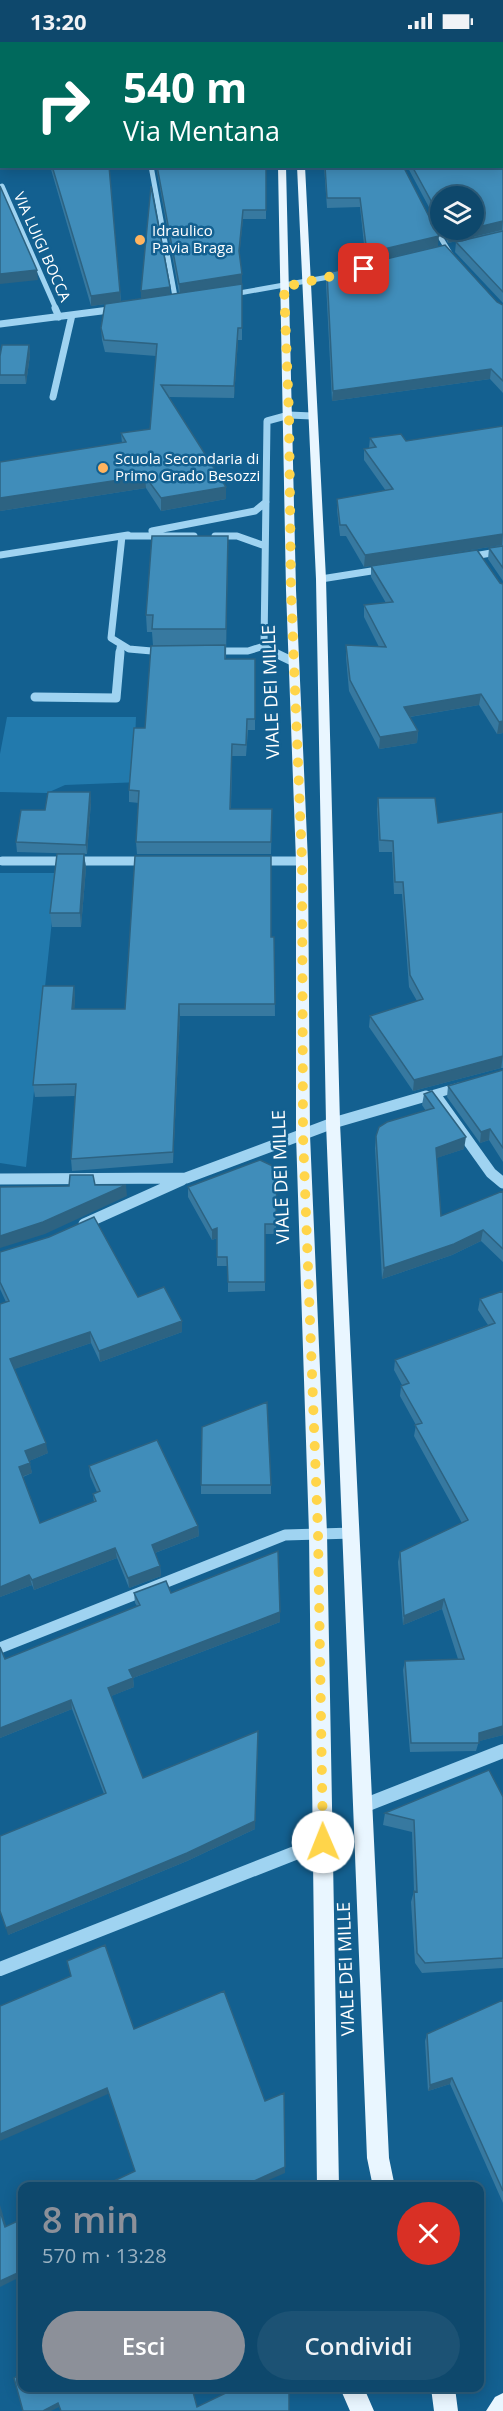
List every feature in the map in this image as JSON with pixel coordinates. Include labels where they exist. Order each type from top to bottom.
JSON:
[{"type":"main road","name":"VIALE DEI MILLE","points":[[282,168],[294,662],[302,861],[303,1135],[318,1533],[328,2182]]},
{"type":"main road","name":"VIALE DEI MILLE","points":[[301,168],[304,284],[321,579],[333,1123],[378,2158],[383,2182]]},
{"type":"main road","points":[[354,2392],[362,2411]]},
{"type":"main road","points":[[444,2392],[446,2411]]},
{"type":"main road","points":[[498,2411],[503,2405]]},
{"type":"street","points":[[151,168],[176,302]]},
{"type":"street","name":"VIA LUIGI BOCCA","points":[[2,186],[59,317]]},
{"type":"street","points":[[429,218],[445,248],[459,264]]},
{"type":"street","points":[[434,251],[457,246]]},
{"type":"street","points":[[222,295],[304,284],[345,273]]},
{"type":"street","points":[[165,303],[188,300]]},
{"type":"street","points":[[0,324],[130,308]]},
{"type":"street","points":[[53,397],[72,315]]},
{"type":"street","points":[[264,646],[267,421],[289,415],[312,416]]},
{"type":"street","points":[[0,555],[255,512],[266,502]]},
{"type":"street","points":[[122,536],[237,536],[266,546]]},
{"type":"street","points":[[122,536],[111,638],[120,648],[137,652],[170,652]]},
{"type":"street","points":[[455,559],[503,551]]},
{"type":"street","points":[[478,555],[484,564]]},
{"type":"street","points":[[321,579],[397,567]]},
{"type":"street","points":[[264,646],[279,657],[294,662]]},
{"type":"street","points":[[203,651],[248,651],[264,646]]},
{"type":"street","points":[[35,698],[116,698],[120,648]]},
{"type":"street","points":[[2,861],[158,861]]},
{"type":"street","points":[[242,861],[302,861]]},
{"type":"street","points":[[69,1231],[186,1178],[333,1123],[469,1084]]},
{"type":"street","points":[[435,1095],[491,1173],[503,1183]]},
{"type":"street","points":[[0,1179],[186,1178]]},
{"type":"street","points":[[0,1648],[285,1535],[352,1533]]},
{"type":"street","points":[[363,1806],[503,1751]]},
{"type":"street","points":[[0,1969],[323,1842]]},
{"type":"shaded area","points":[[7,717],[136,717],[135,740],[141,782],[65,785],[47,793],[0,792],[0,754]]},
{"type":"shaded area","points":[[0,873],[57,873],[26,1167],[0,1163]]},
{"type":"building","points":[[53,168],[109,168],[120,292],[91,296]]},
{"type":"building","points":[[157,168],[266,168],[266,210],[243,210],[239,251],[242,274],[179,284]]},
{"type":"building","points":[[325,168],[404,168],[430,218],[430,238],[367,253],[360,198],[327,198]]},
{"type":"building","points":[[413,168],[503,168],[503,221],[484,226],[484,186],[430,186],[430,199]]},
{"type":"building","points":[[0,186],[37,270],[0,274]]},
{"type":"building","points":[[151,186],[170,287],[141,291]]},
{"type":"building","points":[[503,231],[503,292],[456,242],[484,240],[484,235]]},
{"type":"building","points":[[445,245],[497,302],[503,305],[503,381],[491,369],[333,391],[327,273]]},
{"type":"building","points":[[242,284],[242,328],[238,328],[234,386],[161,385],[226,487],[161,498],[145,476],[0,498],[0,462],[126,442],[121,433],[150,429],[157,344],[104,340],[101,328],[105,304]]},
{"type":"building","points":[[2,345],[29,345],[25,375],[0,375]]},
{"type":"building","points":[[503,426],[503,534],[365,555],[346,525],[340,525],[337,499],[393,489],[364,449],[376,447],[370,438],[401,434],[406,441]]},
{"type":"building","points":[[152,536],[228,536],[226,629],[152,629],[153,615],[146,615]]},
{"type":"building","points":[[503,546],[503,568],[489,548]]},
{"type":"building","points":[[477,550],[503,584],[503,721],[499,722],[481,694],[404,707],[418,731],[380,737],[350,680],[346,645],[386,647],[364,605],[393,602],[371,566]]},
{"type":"building","points":[[225,645],[225,659],[255,659],[255,719],[247,719],[246,745],[232,744],[230,809],[272,809],[271,842],[136,842],[139,791],[129,790],[134,728],[145,728],[151,646]]},
{"type":"building","points":[[48,792],[90,792],[86,845],[16,842],[21,810],[45,810]]},
{"type":"building","points":[[378,798],[435,798],[438,823],[503,812],[503,1056],[414,1080],[370,1016],[423,999],[410,975],[403,882],[395,882],[393,841],[380,840]]},
{"type":"building","points":[[57,854],[84,854],[80,913],[50,913]]},
{"type":"building","points":[[135,856],[271,856],[271,937],[274,937],[275,1004],[179,1004],[173,1152],[71,1159],[76,1084],[33,1085],[43,986],[74,986],[72,1009],[125,1009]]},
{"type":"building","points":[[503,1070],[503,1148],[490,1129],[481,1132],[448,1086]]},
{"type":"building","points":[[432,1091],[466,1137],[436,1148],[441,1216],[503,1191],[503,1249],[483,1230],[454,1244],[384,1268],[376,1136],[379,1127],[387,1122],[434,1108],[424,1094]]},
{"type":"building","points":[[260,1160],[277,1168],[276,1224],[265,1224],[265,1282],[228,1282],[227,1257],[217,1257],[217,1228],[212,1230],[188,1187]]},
{"type":"building","points":[[70,1175],[93,1175],[95,1185],[126,1185],[43,1222],[0,1236],[0,1187],[69,1186]]},
{"type":"building","points":[[94,1217],[138,1297],[164,1287],[182,1321],[99,1351],[90,1332],[10,1359],[46,1443],[25,1451],[30,1463],[19,1467],[40,1523],[96,1501],[93,1494],[100,1491],[89,1466],[157,1440],[198,1526],[152,1545],[160,1566],[128,1578],[115,1548],[32,1580],[29,1575],[0,1587],[0,1304],[9,1301],[0,1282],[0,1252],[49,1237]]},
{"type":"building","points":[[503,1291],[503,1726],[479,1733],[479,1743],[411,1743],[405,1661],[464,1659],[444,1599],[404,1616],[400,1552],[468,1520],[415,1425],[422,1423],[401,1386],[409,1383],[395,1360],[495,1323],[480,1299]]},
{"type":"building","points":[[267,1402],[271,1485],[201,1485],[202,1427]]},
{"type":"building","points":[[278,1551],[280,1612],[129,1670],[133,1678],[108,1688],[143,1778],[258,1731],[255,1821],[187,1853],[6,1928],[0,1911],[0,1836],[106,1793],[71,1700],[0,1728],[0,1647],[5,1659],[140,1605],[134,1593],[166,1581],[171,1593]]},
{"type":"building","points":[[489,1770],[503,1797],[503,1958],[425,1963],[417,1953],[414,1820],[385,1813]]},
{"type":"building","points":[[105,1945],[134,2029],[224,1991],[265,2101],[284,2093],[285,2167],[252,2182],[112,2182],[135,2171],[107,2088],[0,2134],[0,2006],[71,1976],[67,1961]]},
{"type":"building","points":[[503,2000],[503,2191],[452,2078],[430,2085],[427,2034]]},
{"type":"building","points":[[0,2211],[5,2227],[18,2221],[18,2273],[0,2281]]},
{"type":"building","points":[[18,2376],[18,2392],[193,2392],[197,2407],[228,2392],[289,2392],[289,2411],[61,2411],[58,2403],[43,2411],[23,2411],[14,2378]]},
{"type":"place","name":"Idraulico Pavia Braga","points":[[140,240]]},
{"type":"place","name":"Scuola Secondaria di Primo Grado Besozzi","points":[[103,468]]},
{"type":"route","points":[[323,1842],[318,1533],[303,1135],[302,861],[291,590],[289,415],[284,287],[364,269]]}]
